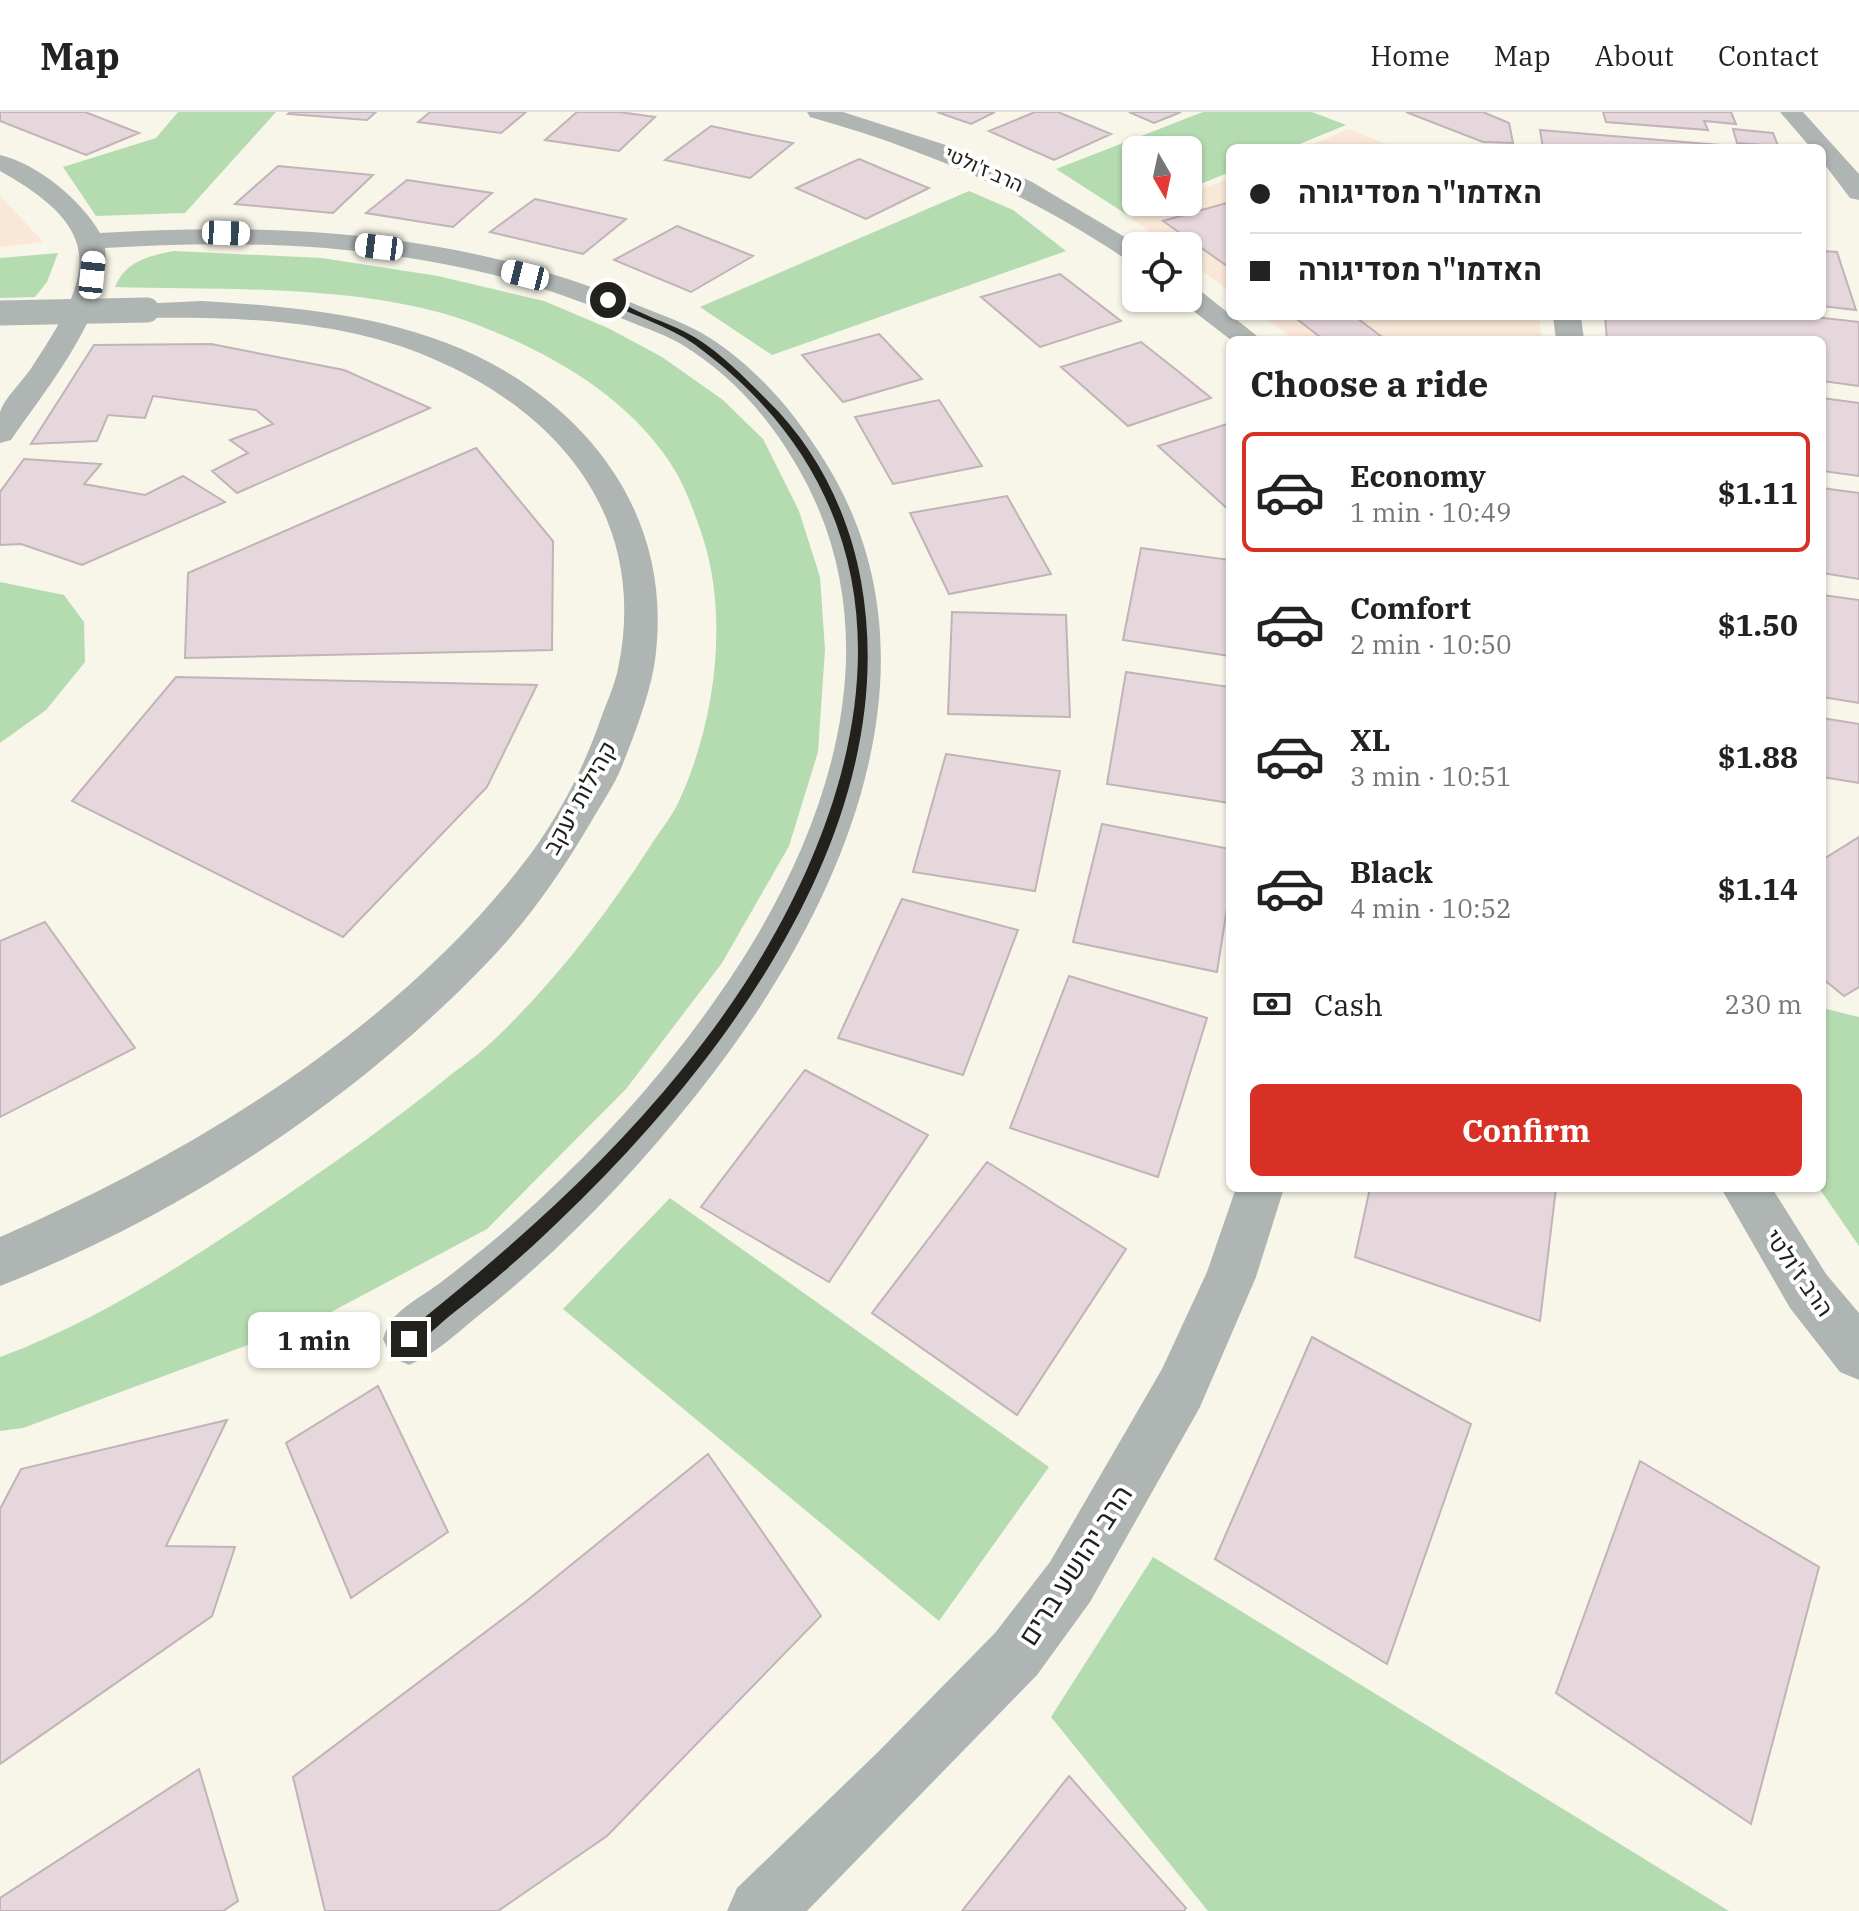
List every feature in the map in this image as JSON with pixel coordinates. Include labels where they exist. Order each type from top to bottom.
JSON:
[{"type":"street","name":"הרב ז'ולטי","points":[[818,112],[918,140],[970,162],[1060,206],[1122,246]]},
{"type":"street","points":[[1791,112],[1819,144]]},
{"type":"street","points":[[1826,151],[1859,193]]},
{"type":"street","points":[[0,162],[26,175],[83,225],[92,241],[94,258],[90,286],[73,323],[0,434]]},
{"type":"street","points":[[92,241],[173,235],[283,235],[446,257],[550,281],[608,300],[693,340],[736,374],[776,413],[804,450],[829,493],[851,550],[863,619],[862,699],[854,750],[834,820],[800,898],[747,990],[679,1082],[590,1182],[504,1263],[409,1339]]},
{"type":"street","points":[[1202,305],[1243,336]]},
{"type":"street","name":"קהילות יעקב","points":[[0,313],[226,310],[344,325],[418,344],[456,359],[512,388],[570,434],[598,468],[616,497],[630,531],[641,579],[639,652],[619,729],[596,780],[564,836],[516,901],[469,953],[388,1029],[324,1080],[263,1122],[183,1171],[92,1220],[0,1262]]},
{"type":"street","name":"הרב יהושע ברים","points":[[760,1911],[900,1774],[1016,1654],[1070,1582],[1134,1475],[1181,1388],[1231,1277],[1259,1192]]},
{"type":"street","name":"הרב ז'ולטי","points":[[1747,1192],[1808,1291],[1859,1354]]},
{"type":"shaded area","points":[[1349,129],[1386,144],[1313,144]]},
{"type":"shaded area","points":[[1226,180],[1226,289],[1202,271],[1202,232],[1150,232],[1131,218],[1202,216],[1202,189]]},
{"type":"shaded area","points":[[0,196],[24,221],[43,242],[0,247]]},
{"type":"shaded area","points":[[1268,320],[1540,320],[1542,336],[1290,336]]},
{"type":"green space","points":[[178,112],[276,112],[185,213],[96,216],[63,167],[156,138]]},
{"type":"green space","points":[[1203,112],[1312,112],[1346,125],[1300,144],[1226,144],[1226,174],[1202,183],[1202,136],[1141,136]]},
{"type":"green space","points":[[1122,143],[1122,211],[1056,169]]},
{"type":"green space","points":[[969,191],[1013,210],[1066,251],[772,355],[700,307]]},
{"type":"green space","points":[[174,251],[322,258],[438,276],[544,301],[608,328],[662,357],[723,400],[763,439],[799,511],[820,577],[825,650],[818,752],[789,846],[722,963],[626,1089],[487,1229],[318,1319],[23,1428],[0,1431],[0,1357],[108,1308],[242,1225],[406,1110],[492,1042],[519,1015],[598,922],[673,813],[702,738],[709,705],[714,671],[715,602],[703,538],[693,508],[669,461],[630,415],[557,362],[503,335],[434,311],[390,302],[298,292],[115,287],[132,266],[147,258]]},
{"type":"green space","points":[[58,253],[47,282],[35,297],[0,298],[0,258]]},
{"type":"green space","points":[[0,582],[64,595],[84,622],[85,662],[46,710],[0,743]]},
{"type":"green space","points":[[1826,1009],[1859,1017],[1859,1246],[1822,1192],[1826,1192]]},
{"type":"green space","points":[[670,1198],[1049,1467],[939,1621],[563,1309]]},
{"type":"green space","points":[[1153,1557],[1729,1911],[1208,1911],[1051,1717]]},
{"type":"building","points":[[0,112],[85,112],[139,133],[86,155],[0,121]]},
{"type":"building","points":[[376,112],[367,120],[288,114]]},
{"type":"building","points":[[430,112],[526,112],[501,133],[418,122]]},
{"type":"building","points":[[577,112],[619,112],[655,117],[619,151],[545,140]]},
{"type":"building","points":[[937,112],[995,112],[971,124]]},
{"type":"building","points":[[1035,112],[1058,112],[1111,134],[1054,160],[989,131]]},
{"type":"building","points":[[1129,112],[1181,112],[1154,123]]},
{"type":"building","points":[[1406,112],[1483,112],[1509,123],[1513,143],[1483,142]]},
{"type":"building","points":[[1603,112],[1731,112],[1736,124],[1704,121],[1708,130],[1606,122]]},
{"type":"building","points":[[711,126],[793,143],[750,178],[665,160]]},
{"type":"building","points":[[1733,129],[1773,133],[1777,144],[1751,144],[1737,143]]},
{"type":"building","points":[[1540,130],[1708,144],[1542,144]]},
{"type":"building","points":[[859,159],[929,188],[866,219],[796,188]]},
{"type":"building","points":[[278,166],[373,175],[333,213],[235,204]]},
{"type":"building","points":[[407,180],[492,193],[453,227],[366,213]]},
{"type":"building","points":[[535,199],[626,219],[583,254],[490,232]]},
{"type":"building","points":[[1226,203],[1226,265],[1202,248],[1202,232],[1179,232],[1163,221],[1181,216],[1202,216],[1202,210]]},
{"type":"building","points":[[677,226],[753,256],[691,292],[614,260]]},
{"type":"building","points":[[1826,251],[1837,252],[1856,310],[1826,306]]},
{"type":"building","points":[[1060,274],[1121,321],[1040,347],[981,297]]},
{"type":"building","points":[[1826,318],[1859,322],[1859,386],[1826,382],[1826,336],[1607,336],[1605,320]]},
{"type":"building","points":[[1298,320],[1360,320],[1381,336],[1319,336]]},
{"type":"building","points":[[879,334],[922,379],[843,402],[802,355]]},
{"type":"building","points":[[1141,342],[1211,398],[1128,426],[1061,367]]},
{"type":"building","points":[[211,344],[344,370],[430,408],[237,493],[212,471],[248,453],[230,440],[273,424],[256,410],[153,396],[145,418],[108,415],[97,441],[31,444],[94,345]]},
{"type":"building","points":[[1826,399],[1859,403],[1859,476],[1826,472]]},
{"type":"building","points":[[939,400],[982,466],[893,484],[855,417]]},
{"type":"building","points":[[1226,424],[1226,507],[1158,446]]},
{"type":"building","points":[[476,448],[553,541],[552,650],[185,658],[188,573]]},
{"type":"building","points":[[24,459],[101,464],[84,484],[145,495],[183,476],[225,502],[82,565],[21,544],[0,545],[0,492]]},
{"type":"building","points":[[1826,489],[1859,493],[1859,579],[1826,574]]},
{"type":"building","points":[[1007,496],[1051,574],[949,594],[910,513]]},
{"type":"building","points":[[1141,548],[1226,559],[1226,655],[1123,640]]},
{"type":"building","points":[[1826,596],[1859,600],[1859,703],[1826,698]]},
{"type":"building","points":[[952,612],[1066,615],[1070,717],[948,714]]},
{"type":"building","points":[[1126,672],[1226,686],[1226,802],[1107,784]]},
{"type":"building","points":[[176,677],[537,685],[487,787],[343,937],[72,801]]},
{"type":"building","points":[[1826,719],[1859,724],[1859,783],[1826,778]]},
{"type":"building","points":[[946,754],[1060,771],[1035,891],[913,872]]},
{"type":"building","points":[[1102,824],[1226,848],[1226,915],[1217,972],[1073,942]]},
{"type":"building","points":[[1859,837],[1859,987],[1844,996],[1826,981],[1826,858]]},
{"type":"building","points":[[902,899],[1018,930],[963,1075],[838,1038]]},
{"type":"building","points":[[45,922],[135,1048],[0,1117],[0,941]]},
{"type":"building","points":[[1069,976],[1207,1018],[1158,1177],[1010,1128]]},
{"type":"building","points":[[805,1070],[928,1135],[829,1282],[701,1207]]},
{"type":"building","points":[[987,1162],[1126,1249],[1017,1415],[872,1313]]},
{"type":"building","points":[[1369,1192],[1556,1192],[1540,1321],[1355,1257]]},
{"type":"building","points":[[1312,1337],[1471,1424],[1387,1664],[1215,1559]]},
{"type":"building","points":[[378,1386],[448,1532],[351,1598],[286,1443]]},
{"type":"building","points":[[227,1420],[166,1546],[235,1547],[212,1616],[0,1764],[0,1509],[21,1469]]},
{"type":"building","points":[[708,1454],[821,1616],[607,1836],[498,1911],[325,1911],[293,1777],[524,1603]]},
{"type":"building","points":[[1640,1461],[1819,1567],[1751,1824],[1556,1693]]},
{"type":"building","points":[[199,1769],[238,1901],[223,1911],[0,1911],[0,1898]]},
{"type":"building","points":[[1069,1776],[1186,1908],[1184,1911],[962,1911]]},
{"type":"route","points":[[409,1339],[504,1263],[590,1182],[689,1071],[747,990],[800,898],[834,820],[854,750],[862,699],[863,619],[851,550],[829,493],[804,450],[776,413],[736,374],[693,340],[608,300]]}]
